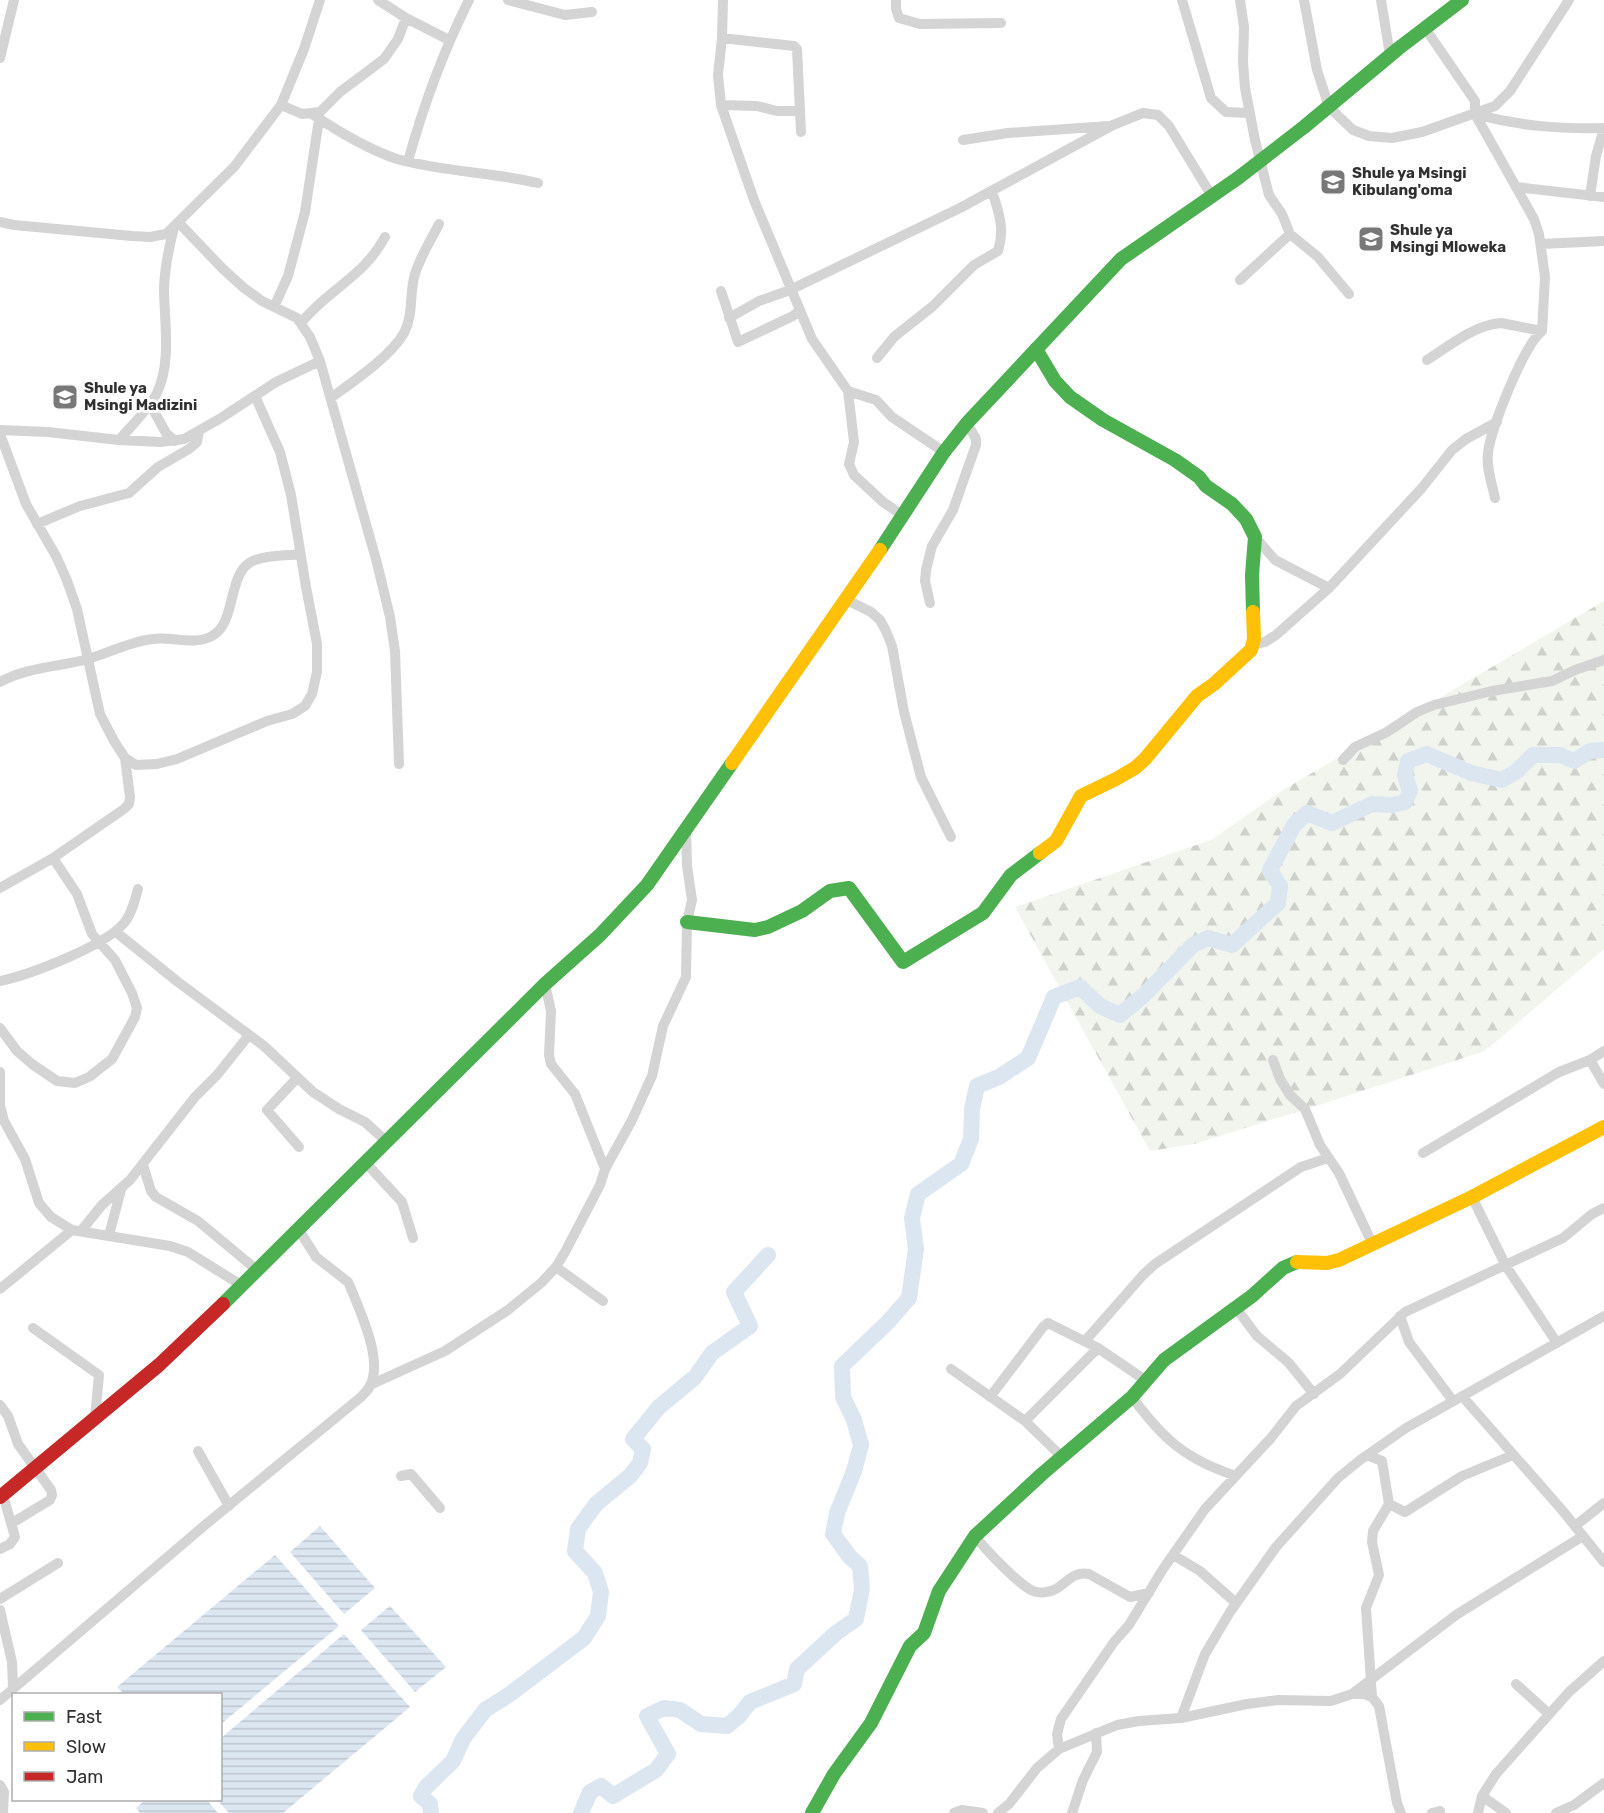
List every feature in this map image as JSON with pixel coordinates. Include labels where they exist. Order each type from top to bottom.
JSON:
[{"type":"street","points":[[0,58],[14,0]]},
{"type":"street","points":[[1,223],[150,237],[166,234],[234,167],[281,105],[304,50],[320,0]]},
{"type":"street","points":[[378,0],[406,18],[449,40]]},
{"type":"street","points":[[408,161],[449,40],[469,0]]},
{"type":"street","points":[[508,0],[565,15],[592,12]]},
{"type":"street","points":[[723,0],[718,75],[721,105],[754,200],[812,339],[848,391],[854,442],[849,464],[854,475],[884,502],[904,516]]},
{"type":"street","points":[[896,0],[899,18],[920,24],[1001,23]]},
{"type":"street","points":[[1182,0],[1211,98],[1226,112],[1249,113]]},
{"type":"street","points":[[1240,0],[1244,27],[1245,88],[1269,195],[1282,214],[1290,234],[1318,256],[1349,294]]},
{"type":"street","points":[[1304,0],[1317,70],[1329,107],[1353,130],[1369,136],[1392,138],[1422,132],[1496,106],[1510,91],[1569,0]]},
{"type":"street","points":[[1381,0],[1390,55]]},
{"type":"street","points":[[0,1549],[13,1540],[15,1533],[1,1496],[159,1365],[299,1230],[545,984],[600,935],[647,885],[904,516],[944,452],[967,423],[1036,349],[1121,259],[1213,198],[1462,0]]},
{"type":"street","points":[[274,307],[288,276],[305,212],[316,116],[340,92],[384,59],[398,39],[406,18]]},
{"type":"street","points":[[1425,28],[1475,101],[1475,114],[1534,219],[1541,244],[1545,277],[1542,331]]},
{"type":"street","points":[[722,39],[794,46],[797,49],[801,132]]},
{"type":"street","points":[[281,105],[302,114],[316,116],[358,142],[408,161],[538,183]]},
{"type":"street","points":[[721,105],[800,111]]},
{"type":"street","points":[[729,318],[992,191],[1113,125],[1143,113],[1158,116],[1164,120],[1213,198]]},
{"type":"street","points":[[1475,114],[1511,123],[1560,128],[1604,128],[1596,156],[1590,196]]},
{"type":"street","points":[[963,140],[1113,125]]},
{"type":"street","points":[[1516,187],[1604,197]]},
{"type":"street","points":[[878,357],[894,337],[933,306],[974,265],[998,251],[1002,240],[1001,223],[992,191]]},
{"type":"street","points":[[332,397],[371,367],[404,333],[412,304],[415,275],[439,224]]},
{"type":"street","points":[[177,225],[223,269],[262,301],[290,314],[301,323],[320,360],[332,397],[339,434],[378,564],[390,617],[395,651],[399,764]]},
{"type":"street","points":[[119,440],[150,404],[162,378],[166,259],[177,225]]},
{"type":"street","points":[[1240,280],[1290,234]]},
{"type":"street","points":[[301,323],[321,300],[371,261],[385,237]]},
{"type":"street","points":[[1541,244],[1604,241]]},
{"type":"street","points":[[721,291],[738,342],[799,311]]},
{"type":"street","points":[[1427,360],[1464,337],[1495,323],[1542,331]]},
{"type":"street","points":[[1495,498],[1488,452],[1519,365],[1536,335],[1542,331]]},
{"type":"street","points":[[1036,349],[1054,381],[1070,397],[1103,420],[1175,460],[1199,477],[1206,486],[1232,504],[1246,519],[1255,537],[1275,560],[1329,588]]},
{"type":"street","points":[[255,396],[280,452],[286,475],[317,644],[317,672],[312,694],[305,706],[292,714],[267,721],[177,759],[157,764],[136,765],[125,758],[100,714],[77,609],[56,556],[26,504],[0,432],[48,432],[161,442],[184,439],[276,382],[320,360]]},
{"type":"street","points":[[848,391],[876,400],[892,417],[944,452]]},
{"type":"street","points":[[150,404],[166,433],[175,441]]},
{"type":"street","points":[[930,603],[925,581],[932,546],[952,510],[976,445],[976,439],[967,423]]},
{"type":"street","points":[[1252,645],[1265,642],[1276,635],[1329,588],[1421,489],[1452,450],[1466,439],[1497,423]]},
{"type":"street","points":[[37,524],[80,506],[129,493],[158,467],[197,442],[199,431]]},
{"type":"street","points":[[687,922],[754,930],[768,927],[802,911],[830,891],[849,888],[903,962],[983,913],[1011,874],[1056,841],[1081,796],[1116,779],[1145,759],[1197,696],[1246,655],[1252,645],[1254,625],[1252,575],[1255,537]]},
{"type":"street","points":[[0,682],[28,671],[88,659],[150,639],[202,640],[214,635],[222,625],[240,573],[245,565],[254,560],[300,554]]},
{"type":"street","points":[[846,599],[871,612],[880,620],[886,631],[892,646],[904,712],[921,777],[951,837]]},
{"type":"street","points":[[1343,760],[1355,747],[1388,732],[1417,712],[1434,705],[1492,691],[1552,681],[1604,660]]},
{"type":"street","points":[[0,888],[53,858],[129,804],[125,758]]},
{"type":"street","points":[[370,1385],[445,1351],[508,1310],[541,1283],[556,1267],[600,1185],[605,1169],[632,1120],[652,1076],[663,1026],[686,977],[687,922],[692,900],[687,866],[686,829]]},
{"type":"street","points":[[0,1028],[17,1052],[32,1064],[57,1081],[75,1083],[102,1068],[112,1059],[135,1017],[137,1008],[132,993],[115,960],[92,934],[77,894],[53,858]]},
{"type":"street","points":[[0,981],[32,971],[100,942],[116,932],[127,921],[138,889]]},
{"type":"street","points":[[116,932],[249,1035],[297,1078],[327,1101],[365,1122],[387,1142]]},
{"type":"street","points":[[545,984],[551,1011],[549,1055],[551,1064],[575,1094],[605,1169]]},
{"type":"street","points":[[0,1289],[77,1231],[102,1205],[121,1190],[195,1097],[249,1035]]},
{"type":"street","points":[[1423,1153],[1559,1072],[1590,1060],[1604,1051]]},
{"type":"street","points":[[1273,1060],[1280,1079],[1290,1095],[1305,1109],[1372,1243]]},
{"type":"street","points":[[1590,1060],[1604,1084]]},
{"type":"street","points":[[0,1072],[2,1115],[25,1159],[39,1203],[51,1216],[77,1231],[170,1246],[188,1252],[241,1285]]},
{"type":"street","points":[[297,1078],[267,1110],[298,1147]]},
{"type":"street","points":[[812,1813],[834,1774],[871,1723],[910,1646],[924,1633],[939,1591],[975,1536],[1132,1397],[1164,1360],[1236,1308],[1288,1265],[1298,1262],[1332,1263],[1472,1197],[1604,1127]]},
{"type":"street","points":[[1086,1341],[1155,1264],[1301,1167],[1328,1158]]},
{"type":"street","points":[[366,1163],[402,1203],[413,1238]]},
{"type":"street","points":[[143,1165],[151,1191],[156,1197],[198,1221],[256,1270]]},
{"type":"street","points":[[109,1235],[121,1190]]},
{"type":"street","points":[[1472,1197],[1506,1266],[1557,1343]]},
{"type":"street","points":[[1059,1749],[1058,1725],[1114,1642],[1129,1625],[1205,1509],[1271,1438],[1290,1413],[1341,1374],[1400,1316],[1415,1306],[1563,1238],[1604,1208]]},
{"type":"street","points":[[0,1700],[361,1397],[370,1385],[374,1367],[372,1348],[348,1282],[316,1257],[299,1230]]},
{"type":"street","points":[[556,1267],[603,1301]]},
{"type":"street","points":[[1236,1308],[1257,1336],[1288,1362],[1314,1394]]},
{"type":"street","points":[[1400,1316],[1409,1342],[1458,1398],[1513,1455],[1603,1560]]},
{"type":"street","points":[[1181,1718],[1205,1654],[1236,1603],[1276,1548],[1338,1478],[1406,1428],[1604,1316]]},
{"type":"street","points":[[990,1397],[1045,1325],[1051,1323],[1098,1348],[1145,1380]]},
{"type":"street","points":[[33,1328],[99,1375],[95,1417]]},
{"type":"street","points":[[1024,1421],[1098,1348]]},
{"type":"street","points":[[951,1369],[1024,1421],[1062,1457]]},
{"type":"street","points":[[1132,1397],[1161,1434],[1174,1445],[1198,1461],[1236,1476]]},
{"type":"street","points":[[0,1405],[8,1416],[18,1444],[51,1490],[51,1498],[12,1523]]},
{"type":"street","points":[[198,1450],[229,1506]]},
{"type":"street","points":[[1367,1455],[1382,1461],[1389,1504],[1372,1536],[1379,1575],[1366,1608],[1372,1697]]},
{"type":"street","points":[[1389,1504],[1405,1512],[1462,1476],[1513,1455]]},
{"type":"street","points":[[402,1476],[411,1474],[422,1494],[440,1508]]},
{"type":"street","points":[[1575,1526],[1604,1503]]},
{"type":"street","points":[[975,1536],[986,1551],[1032,1591],[1054,1590],[1074,1575],[1083,1573],[1130,1596],[1149,1593]]},
{"type":"street","points":[[1352,1694],[1456,1615],[1583,1536]]},
{"type":"street","points":[[1173,1556],[1200,1571],[1236,1603]]},
{"type":"street","points":[[0,1599],[58,1563]]},
{"type":"street","points":[[0,1610],[12,1662],[13,1687]]},
{"type":"street","points":[[1478,1813],[1482,1796],[1496,1774],[1569,1692],[1604,1661]]},
{"type":"street","points":[[1516,1684],[1549,1714]]},
{"type":"street","points":[[998,1813],[1009,1804],[1037,1768],[1059,1749],[1117,1725],[1181,1718],[1278,1700],[1331,1701],[1352,1694],[1372,1697],[1379,1706],[1396,1803],[1401,1813]]},
{"type":"street","points":[[1072,1813],[1083,1780],[1097,1752],[1096,1733]]},
{"type":"street","points":[[1556,1813],[1574,1809],[1604,1783]]},
{"type":"street","points":[[0,1785],[4,1791],[3,1813]]},
{"type":"street","points":[[1482,1796],[1506,1813]]},
{"type":"street","points":[[954,1813],[962,1810],[984,1813]]},
{"type":"green space","points":[[1604,601],[1604,949],[1485,1051],[1194,1144],[1150,1151],[1015,907],[1211,840],[1283,790]]},
{"type":"shaded area","points":[[320,1526],[375,1588],[344,1614],[290,1552]]},
{"type":"shaded area","points":[[275,1555],[339,1626],[222,1723],[222,1693],[123,1693],[117,1687]]},
{"type":"shaded area","points":[[390,1606],[446,1667],[415,1692],[361,1630]]},
{"type":"shaded area","points":[[344,1634],[410,1707],[283,1813],[229,1813],[218,1801],[222,1801],[222,1737]]},
{"type":"shaded area","points":[[144,1801],[208,1801],[218,1813],[140,1813],[136,1808]]},
{"type":"waterway","points":[[581,1813],[590,1792],[601,1786],[613,1796],[656,1770],[668,1754],[647,1716],[664,1708],[680,1710],[701,1724],[727,1726],[750,1702],[794,1684],[797,1669],[836,1633],[856,1619],[862,1589],[860,1566],[850,1557],[833,1534],[837,1513],[854,1471],[861,1445],[854,1420],[843,1397],[842,1366],[888,1322],[909,1298],[916,1249],[912,1218],[918,1194],[961,1164],[971,1139],[972,1109],[977,1086],[999,1077],[1028,1058],[1054,997],[1080,987],[1100,1006],[1120,1015],[1143,996],[1193,945],[1208,938],[1232,945],[1278,903],[1280,886],[1270,870],[1294,825],[1307,813],[1332,823],[1372,804],[1392,805],[1405,802],[1410,791],[1405,775],[1408,761],[1427,754],[1471,773],[1502,780],[1517,771],[1533,755],[1560,755],[1574,761],[1590,751],[1604,750]]},
{"type":"waterway","points":[[431,1813],[430,1804],[421,1796],[426,1787],[453,1761],[463,1739],[485,1710],[584,1638],[598,1616],[601,1592],[595,1573],[575,1551],[578,1529],[596,1504],[630,1476],[640,1463],[643,1449],[633,1439],[659,1407],[695,1377],[712,1353],[750,1326],[734,1292],[768,1255]]},
{"type":"traffic: fast","points":[[880,550],[944,452],[967,423],[1121,259],[1238,178],[1462,0]]},
{"type":"traffic: fast","points":[[1036,349],[1055,381],[1070,397],[1103,420],[1175,460],[1232,504],[1246,519],[1255,537],[1252,575],[1253,612]]},
{"type":"traffic: fast","points":[[223,1304],[545,984],[600,935],[647,885],[732,763]]},
{"type":"traffic: fast","points":[[687,922],[755,930],[768,927],[802,911],[830,891],[849,888],[903,962],[983,913],[1011,875],[1040,853]]},
{"type":"traffic: fast","points":[[812,1813],[834,1774],[871,1723],[910,1646],[924,1633],[939,1591],[975,1536],[1042,1474],[1132,1397],[1164,1360],[1252,1296],[1283,1268],[1297,1262]]},
{"type":"traffic: slow","points":[[732,763],[880,550]]},
{"type":"traffic: slow","points":[[1040,853],[1056,841],[1081,796],[1135,768],[1197,696],[1214,684],[1251,650],[1254,639],[1253,612]]},
{"type":"traffic: slow","points":[[1297,1262],[1327,1263],[1339,1260],[1472,1197],[1604,1127]]},
{"type":"traffic: jam","points":[[0,1497],[159,1365],[223,1304]]},
{"type":"place","name":"Shule ya Msingi Kibulang'oma","points":[[1333,182]]},
{"type":"place","name":"Shule ya Msingi Mloweka","points":[[1371,239]]},
{"type":"place","name":"Shule ya Msingi Madizini","points":[[65,397]]}]
